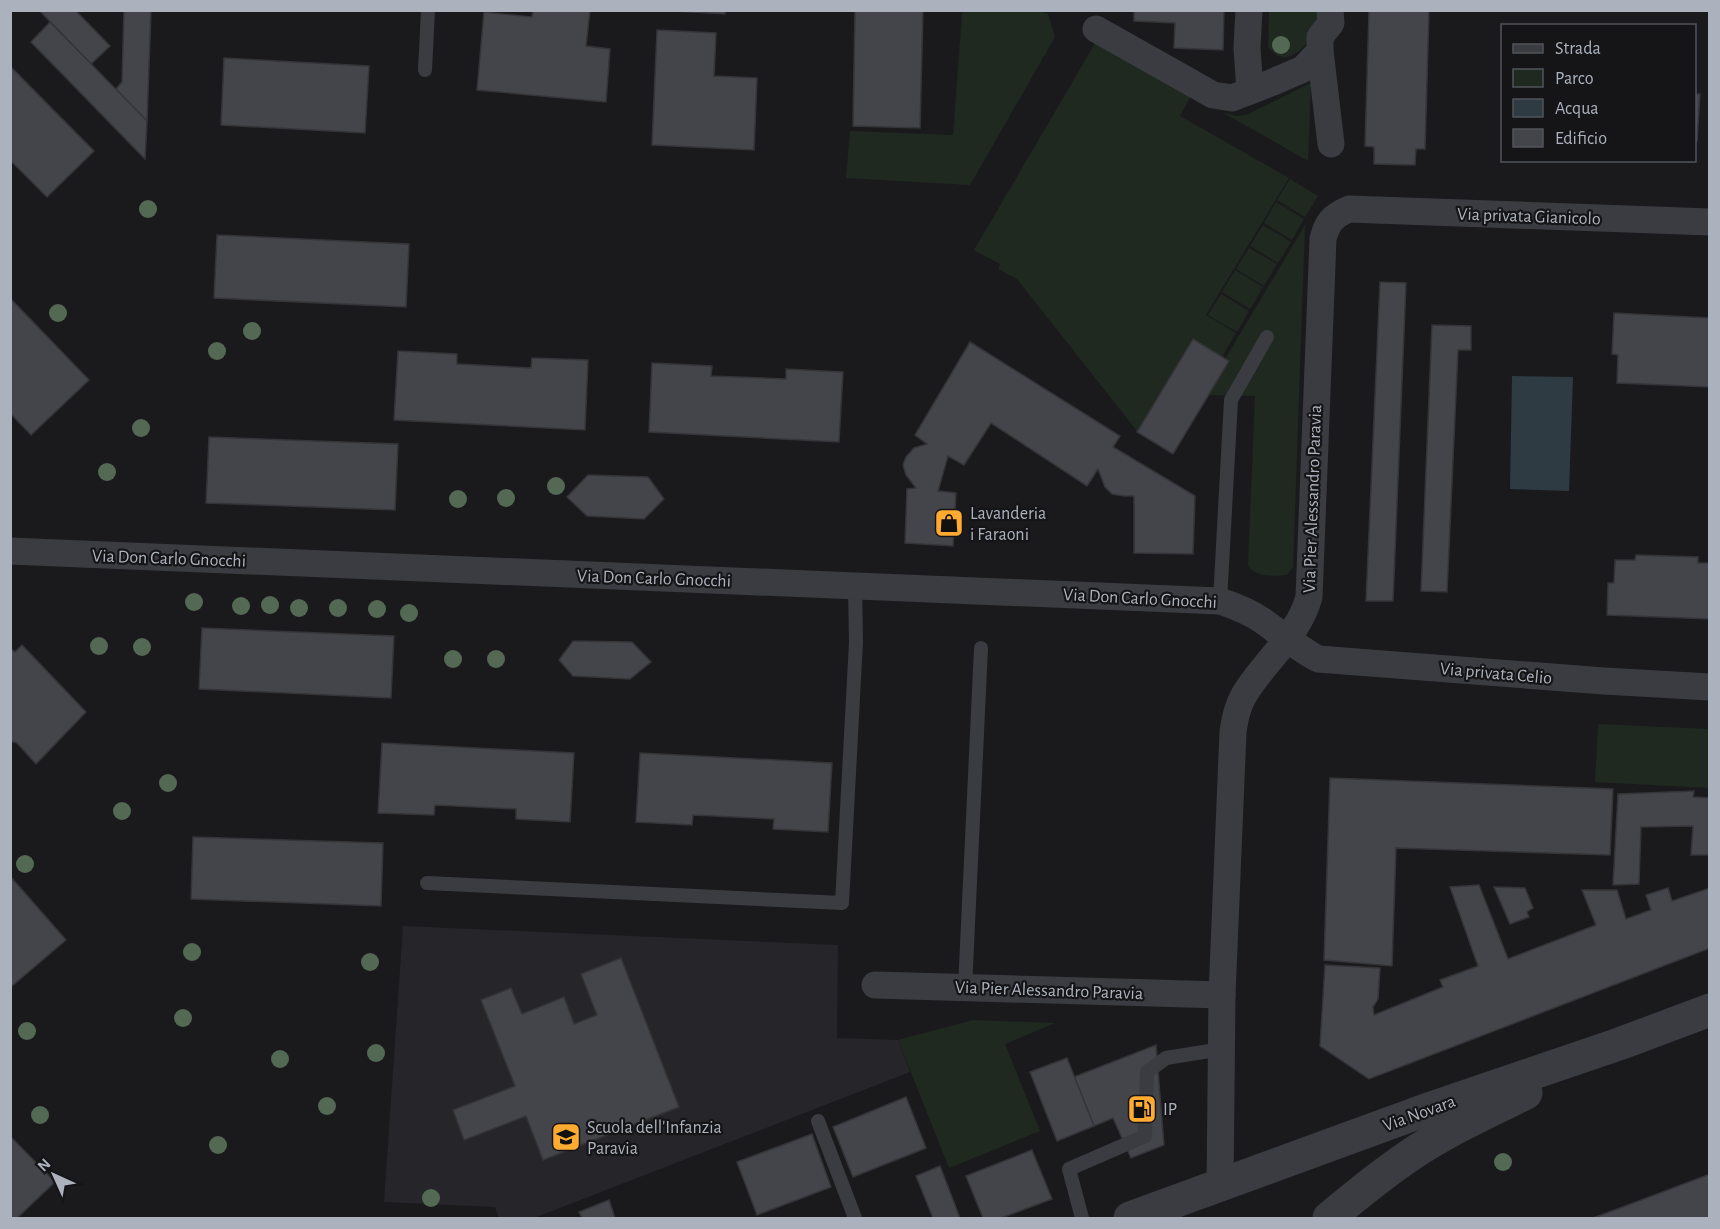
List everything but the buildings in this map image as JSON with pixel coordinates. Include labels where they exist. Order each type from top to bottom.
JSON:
[{"type":"street","points":[[1249,10],[1247,48],[1250,91]]},
{"type":"street","points":[[1330,10],[1330,23],[1320,37],[1320,51],[1331,144]]},
{"type":"street","points":[[1096,29],[1213,95],[1232,98],[1303,69],[1320,51]]},
{"type":"street","name":"Via privata Gianicolo","points":[[1349,209],[1710,222]]},
{"type":"street","name":"Via Pier Alessandro Paravia","points":[[1220,1187],[1222,995],[1233,732],[1243,696],[1287,640],[1305,612],[1309,597],[1323,239],[1326,225],[1336,215],[1349,209]]},
{"type":"street","name":"Via Don Carlo Gnocchi","points":[[10,551],[1220,600],[1248,612],[1287,640]]},
{"type":"street","name":"Via privata Celio","points":[[1287,640],[1318,658],[1604,681],[1710,687]]},
{"type":"street","name":"Via Pier Alessandro Paravia","points":[[875,985],[1222,995]]},
{"type":"street","name":"Via Novara","points":[[1130,1218],[1431,1108],[1619,1044],[1710,1010]]},
{"type":"street","name":"Via Novara","points":[[1329,1218],[1409,1156],[1437,1139],[1619,1044]]},
{"type":"lane","points":[[425,70],[428,10]]},
{"type":"lane","points":[[1220,600],[1231,400],[1267,337]]},
{"type":"lane","points":[[427,883],[842,903],[856,642],[855,586]]},
{"type":"lane","points":[[965,988],[981,648]]},
{"type":"lane","points":[[1082,1218],[1069,1169],[1145,1136],[1147,1072],[1166,1058],[1222,1050]]},
{"type":"lane","points":[[818,1121],[855,1218]]},
{"type":"shaded area","name":"Scuola dell'Infanzia Paravia","points":[[403,926],[838,945],[837,1038],[898,1040],[910,1072],[534,1218],[499,1218],[495,1207],[384,1202]]},
{"type":"green space","points":[[964,11],[1039,11],[1048,14],[1055,37],[970,185],[846,178],[850,131],[953,135]]},
{"type":"green space","points":[[1269,11],[1326,11],[1305,46],[1284,58],[1276,55],[1268,47]]},
{"type":"green space","points":[[1097,40],[1192,94],[1180,116],[1289,178],[1206,315],[1236,333],[1222,357],[1192,339],[1137,431],[1017,279],[998,269],[1000,264],[974,250]]},
{"type":"green space","points":[[1311,83],[1308,161],[1222,112],[1236,116],[1246,115]]},
{"type":"green space","points":[[1290,179],[1318,196],[1305,217],[1277,200]]},
{"type":"green space","points":[[1276,202],[1304,219],[1292,240],[1264,223]]},
{"type":"green space","points":[[1263,225],[1291,242],[1278,263],[1250,246]]},
{"type":"green space","points":[[1305,225],[1293,567],[1287,575],[1265,575],[1255,572],[1248,565],[1255,396],[1209,395],[1225,359]]},
{"type":"green space","points":[[1249,248],[1277,264],[1264,286],[1236,269]]},
{"type":"green space","points":[[1235,270],[1263,287],[1250,309],[1222,292]]},
{"type":"green space","points":[[1221,294],[1249,311],[1237,332],[1208,315]]},
{"type":"green space","points":[[1598,724],[1709,729],[1709,788],[1595,782]]},
{"type":"green space","points":[[973,1020],[1055,1023],[1005,1044],[1040,1131],[949,1168],[898,1040]]},
{"type":"water","points":[[1512,376],[1573,377],[1569,491],[1510,489]]},
{"type":"place","name":"Lavanderia i Faraoni","points":[[949,523]]},
{"type":"place","name":"IP","points":[[1142,1109]]},
{"type":"place","name":"Scuola dell'Infanzia Paravia","points":[[566,1137]]}]
